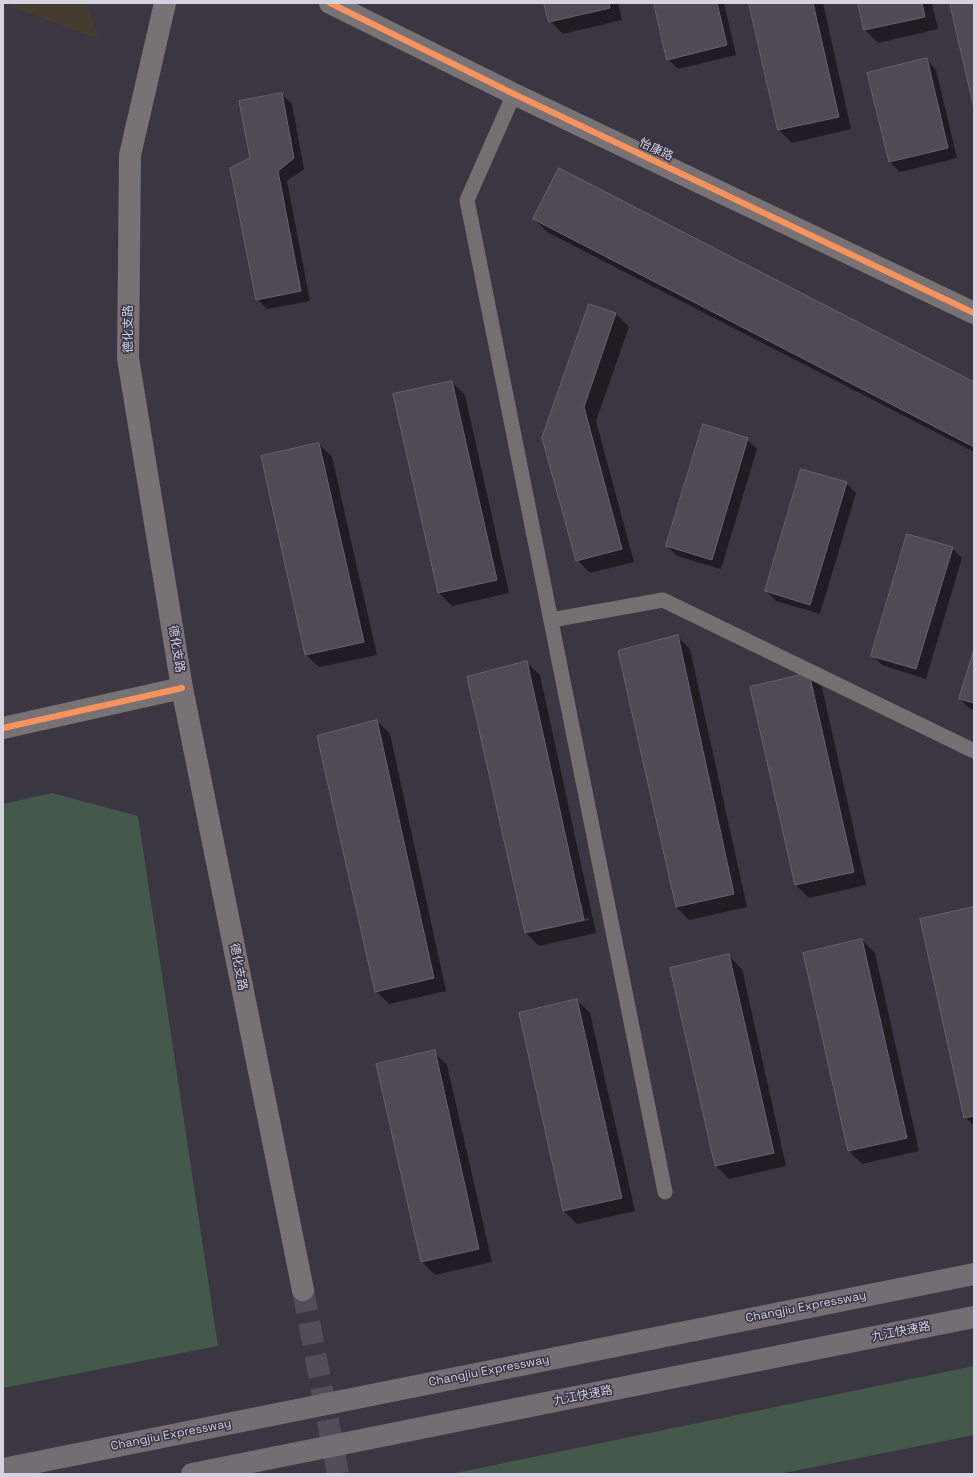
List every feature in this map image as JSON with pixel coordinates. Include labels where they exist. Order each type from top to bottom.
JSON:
[{"type":"highway","name":"Changjiu Expressway","points":[[3,1469],[974,1274]]},
{"type":"highway","name":"九江快速路","points":[[192,1474],[974,1317]]},
{"type":"main road","name":"德化支路","points":[[165,3],[130,154],[128,358],[182,688],[303,1290]]},
{"type":"main road","name":"怡康路","points":[[330,3],[514,94],[974,313]]},
{"type":"main road","points":[[3,728],[182,688]]},
{"type":"lane","points":[[514,94],[467,200],[665,1192]]},
{"type":"lane","points":[[551,620],[663,600],[974,751]]},
{"type":"shaded area","points":[[87,3],[99,39],[3,4]]},
{"type":"green space","points":[[52,793],[138,816],[218,1346],[3,1388],[3,804]]},
{"type":"green space","points":[[974,1366],[974,1435],[779,1474],[451,1474]]},
{"type":"building","points":[[544,3],[609,3],[610,8],[549,22]]},
{"type":"building","points":[[654,3],[717,3],[727,45],[667,60]]},
{"type":"building","points":[[749,3],[813,3],[839,117],[778,130]]},
{"type":"building","points":[[858,3],[922,3],[925,17],[864,30]]},
{"type":"building","points":[[950,3],[974,3],[974,108]]},
{"type":"building","points":[[927,58],[948,148],[889,162],[867,73]]},
{"type":"building","points":[[282,93],[294,158],[278,171],[301,291],[256,300],[230,168],[250,158],[239,101]]},
{"type":"building","points":[[559,168],[974,382],[974,447],[533,219]]},
{"type":"building","points":[[589,304],[616,313],[584,407],[622,549],[576,561],[542,438]]},
{"type":"building","points":[[452,381],[497,580],[438,593],[393,394]]},
{"type":"building","points":[[703,424],[748,438],[712,560],[666,546]]},
{"type":"building","points":[[319,443],[364,642],[305,655],[261,456]]},
{"type":"building","points":[[801,469],[847,482],[810,605],[765,591]]},
{"type":"building","points":[[907,534],[953,547],[916,669],[871,656]]},
{"type":"building","points":[[678,635],[734,894],[676,907],[618,651]]},
{"type":"building","points":[[974,650],[974,703],[959,699]]},
{"type":"building","points":[[527,661],[584,920],[525,933],[467,677]]},
{"type":"building","points":[[809,673],[854,872],[795,885],[750,687]]},
{"type":"building","points":[[377,720],[434,978],[375,992],[317,736]]},
{"type":"building","points":[[974,907],[974,1116],[964,1118],[920,919]]},
{"type":"building","points":[[862,939],[907,1138],[848,1151],[803,953]]},
{"type":"building","points":[[729,954],[774,1153],[715,1166],[670,968]]},
{"type":"building","points":[[577,999],[622,1198],[563,1211],[519,1013]]},
{"type":"building","points":[[435,1050],[479,1249],[421,1262],[376,1064]]},
{"type":"tunnel","points":[[303,1290],[338,1474]]},
{"type":"cycle path","points":[[330,3],[514,94],[974,313]]},
{"type":"cycle path","points":[[3,728],[182,688]]}]
